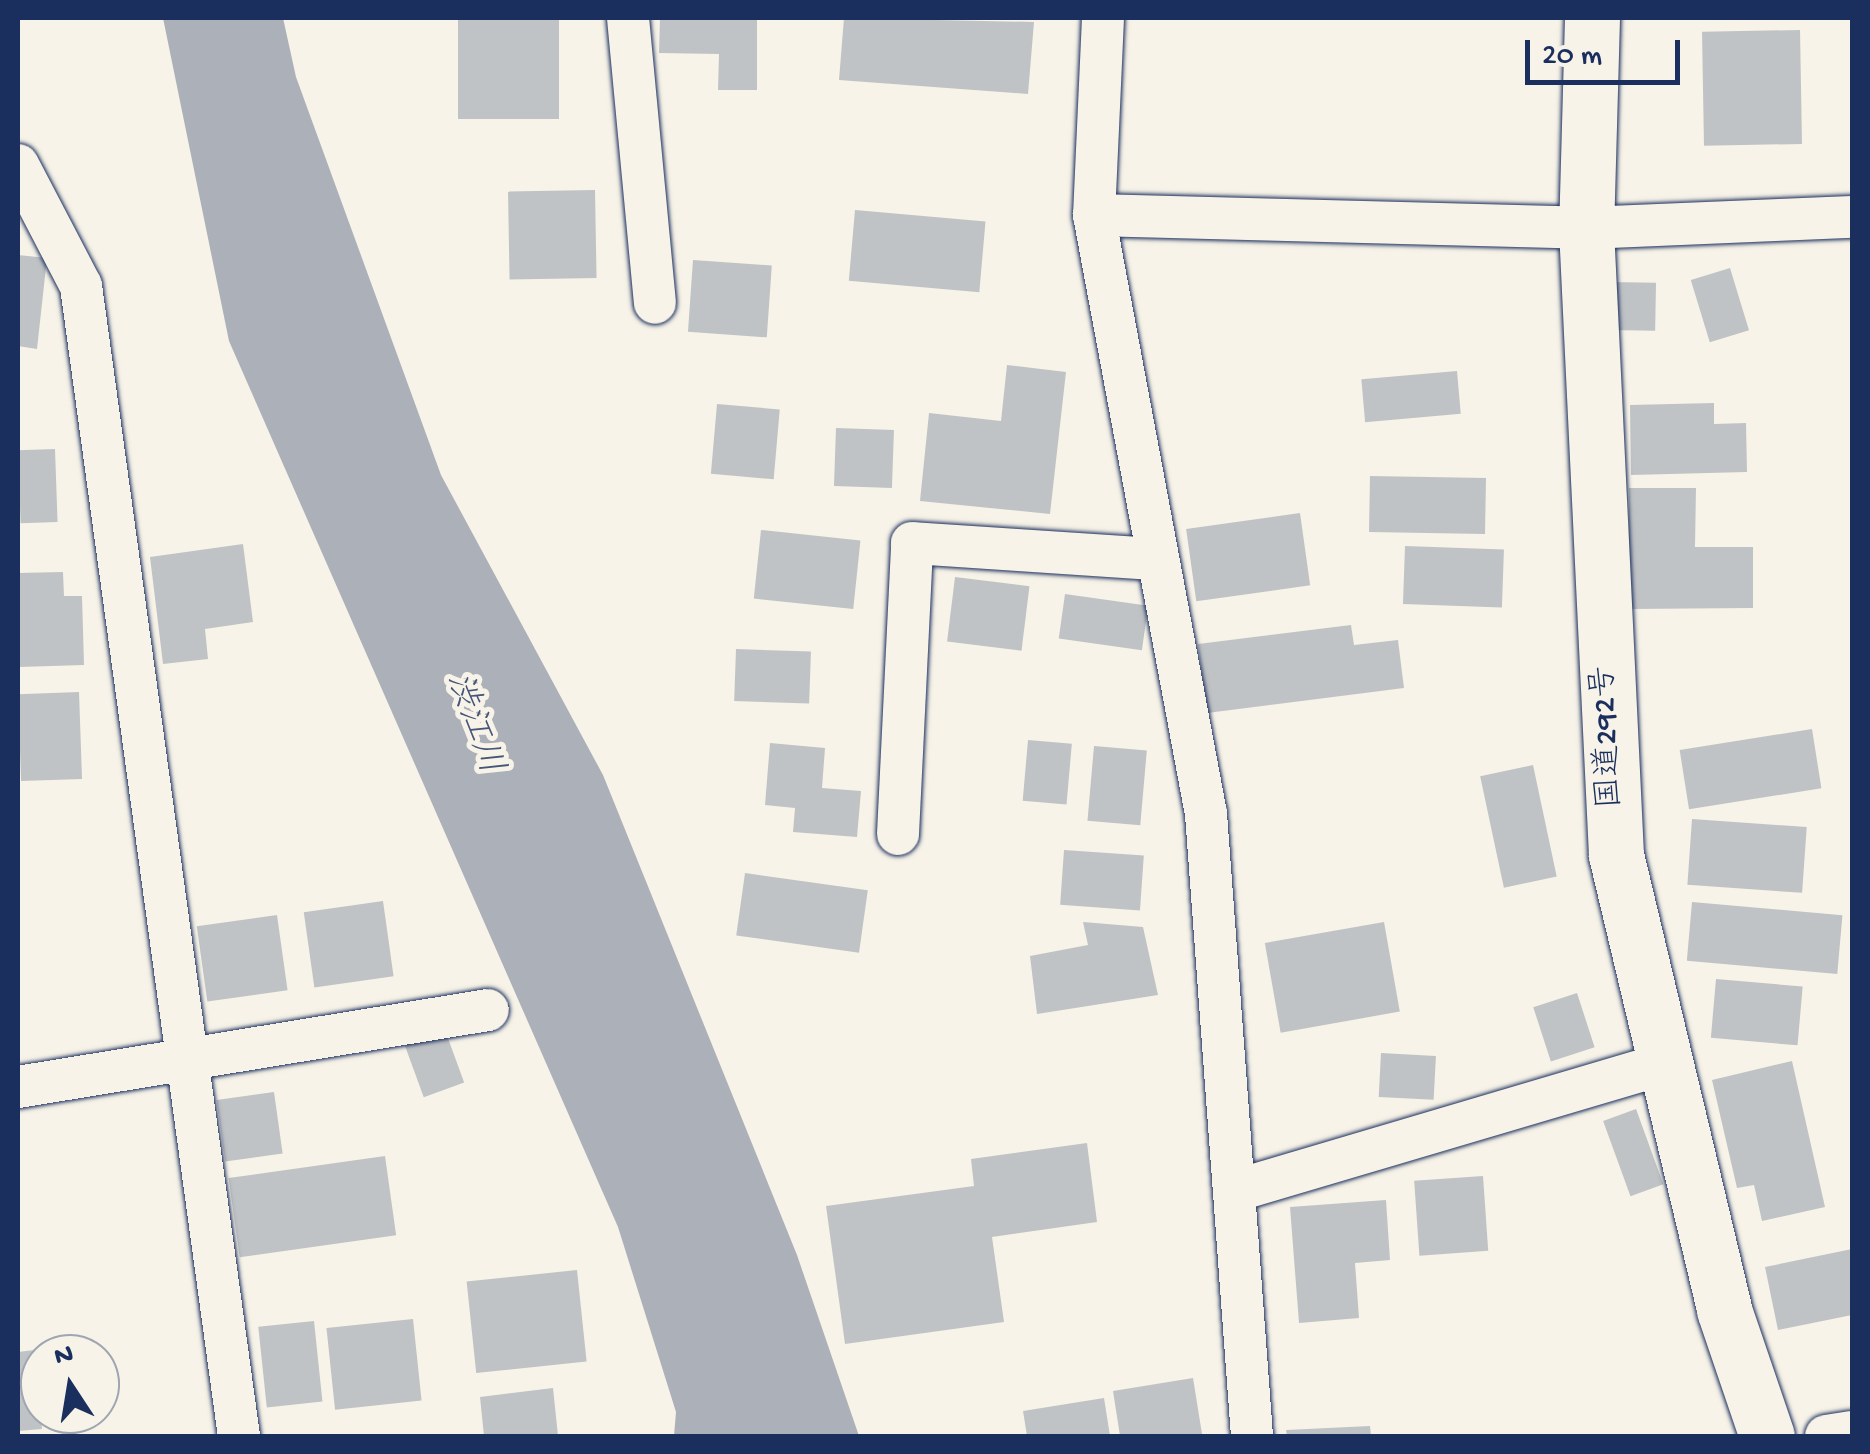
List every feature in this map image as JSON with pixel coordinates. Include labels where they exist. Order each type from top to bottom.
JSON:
[{"type":"highway","name":"国道292号","points":[[1592,18],[1586,228],[1616,855],[1724,1310],[1767,1436]]},
{"type":"street","points":[[628,18],[655,303]]},
{"type":"street","points":[[1103,18],[1094,215],[1155,559],[1206,814],[1238,1190],[1252,1436]]},
{"type":"street","points":[[18,165],[81,286],[239,1436]]},
{"type":"street","points":[[1094,215],[1586,228],[1852,217]]},
{"type":"street","points":[[898,834],[912,543],[1155,559]]},
{"type":"street","points":[[18,1087],[488,1010]]},
{"type":"street","points":[[1238,1190],[1666,1063]]},
{"type":"street","points":[[1826,1436],[1852,1432]]},
{"type":"water","name":"渋江川","points":[[163,18],[283,18],[296,77],[441,475],[603,775],[797,1255],[859,1436],[674,1436],[676,1412],[618,1227],[229,341]]},
{"type":"building","points":[[458,18],[559,18],[559,119],[458,119]]},
{"type":"building","points":[[660,18],[757,18],[757,90],[718,90],[719,54],[659,53]]},
{"type":"building","points":[[844,18],[1034,22],[1028,94],[839,80]]},
{"type":"building","points":[[1800,30],[1802,144],[1704,146],[1702,32]]},
{"type":"building","points":[[595,190],[597,278],[510,280],[508,192]]},
{"type":"building","points":[[855,210],[986,221],[979,292],[849,281]]},
{"type":"building","points":[[18,255],[47,258],[37,349],[18,346]]},
{"type":"building","points":[[693,260],[772,266],[767,337],[688,332]]},
{"type":"building","points":[[1730,268],[1749,330],[1710,342],[1691,280]]},
{"type":"building","points":[[1609,282],[1656,283],[1655,331],[1608,330]]},
{"type":"building","points":[[1007,365],[1066,372],[1050,514],[920,501],[929,413],[1001,421]]},
{"type":"building","points":[[1457,371],[1461,414],[1365,422],[1361,379]]},
{"type":"building","points":[[1714,403],[1714,424],[1746,423],[1747,472],[1631,475],[1630,405]]},
{"type":"building","points":[[717,404],[780,409],[774,479],[711,474]]},
{"type":"building","points":[[836,428],[894,430],[892,488],[834,486]]},
{"type":"building","points":[[55,449],[58,522],[21,523],[18,450]]},
{"type":"building","points":[[1370,476],[1486,478],[1485,534],[1369,532]]},
{"type":"building","points":[[1629,488],[1696,488],[1695,547],[1753,547],[1753,608],[1629,609]]},
{"type":"building","points":[[1300,513],[1310,585],[1196,601],[1186,529]]},
{"type":"building","points":[[761,530],[860,540],[853,609],[754,599]]},
{"type":"building","points":[[243,544],[253,622],[205,629],[208,659],[163,664],[150,557]]},
{"type":"building","points":[[1405,546],[1504,549],[1502,607],[1403,604]]},
{"type":"building","points":[[63,572],[64,596],[82,596],[84,665],[18,667],[18,573]]},
{"type":"building","points":[[955,577],[1029,586],[1022,651],[947,642]]},
{"type":"building","points":[[1065,594],[1148,606],[1142,650],[1059,639]]},
{"type":"building","points":[[1351,625],[1354,645],[1398,640],[1404,688],[1207,713],[1198,644]]},
{"type":"building","points":[[736,649],[811,652],[809,704],[734,701]]},
{"type":"building","points":[[79,692],[82,779],[21,781],[18,694]]},
{"type":"building","points":[[1812,729],[1821,788],[1689,809],[1680,750]]},
{"type":"building","points":[[1028,740],[1072,744],[1067,805],[1023,801]]},
{"type":"building","points":[[770,743],[825,748],[822,788],[861,791],[857,837],[793,832],[795,808],[765,805]]},
{"type":"building","points":[[1094,746],[1147,751],[1140,825],[1087,821]]},
{"type":"building","points":[[1533,765],[1557,877],[1504,888],[1480,776]]},
{"type":"building","points":[[1692,819],[1807,827],[1802,893],[1687,885]]},
{"type":"building","points":[[1064,850],[1144,856],[1140,910],[1060,905]]},
{"type":"building","points":[[745,873],[868,890],[859,953],[736,935]]},
{"type":"building","points":[[383,901],[394,976],[314,987],[304,912]]},
{"type":"building","points":[[1692,902],[1842,915],[1837,974],[1687,961]]},
{"type":"building","points":[[277,915],[288,990],[207,1002],[197,926]]},
{"type":"building","points":[[1083,922],[1143,927],[1158,995],[1037,1014],[1030,956],[1088,945]]},
{"type":"building","points":[[1384,922],[1400,1012],[1281,1033],[1265,943]]},
{"type":"building","points":[[1716,979],[1803,987],[1798,1045],[1711,1038]]},
{"type":"building","points":[[1577,993],[1595,1047],[1551,1061],[1533,1007]]},
{"type":"building","points":[[445,1030],[464,1083],[424,1097],[405,1045]]},
{"type":"building","points":[[1381,1053],[1436,1056],[1434,1100],[1379,1097]]},
{"type":"building","points":[[1792,1061],[1825,1207],[1762,1221],[1754,1185],[1737,1188],[1712,1080]]},
{"type":"building","points":[[274,1092],[283,1153],[225,1161],[217,1100]]},
{"type":"building","points":[[1636,1109],[1663,1184],[1630,1196],[1603,1121]]},
{"type":"building","points":[[1087,1143],[1097,1222],[992,1237],[1004,1322],[845,1344],[826,1206],[974,1186],[971,1159]]},
{"type":"building","points":[[385,1156],[396,1235],[240,1257],[229,1178]]},
{"type":"building","points":[[1483,1176],[1488,1251],[1419,1256],[1414,1181]]},
{"type":"building","points":[[1386,1200],[1390,1260],[1355,1263],[1359,1318],[1299,1323],[1290,1207]]},
{"type":"building","points":[[1852,1249],[1852,1315],[1778,1330],[1765,1267]]},
{"type":"building","points":[[577,1270],[587,1361],[476,1373],[467,1282]]},
{"type":"building","points":[[413,1319],[422,1401],[335,1410],[326,1328]]},
{"type":"building","points":[[314,1321],[322,1402],[267,1407],[258,1327]]},
{"type":"building","points":[[18,1352],[20,1352],[18,1431]]},
{"type":"building","points":[[1193,1378],[1202,1434],[1120,1436],[1113,1391]]},
{"type":"building","points":[[553,1388],[558,1436],[484,1436],[480,1397]]},
{"type":"building","points":[[1104,1398],[1110,1436],[1027,1436],[1023,1411]]},
{"type":"building","points":[[1370,1426],[1371,1436],[1287,1436],[1286,1430]]}]
